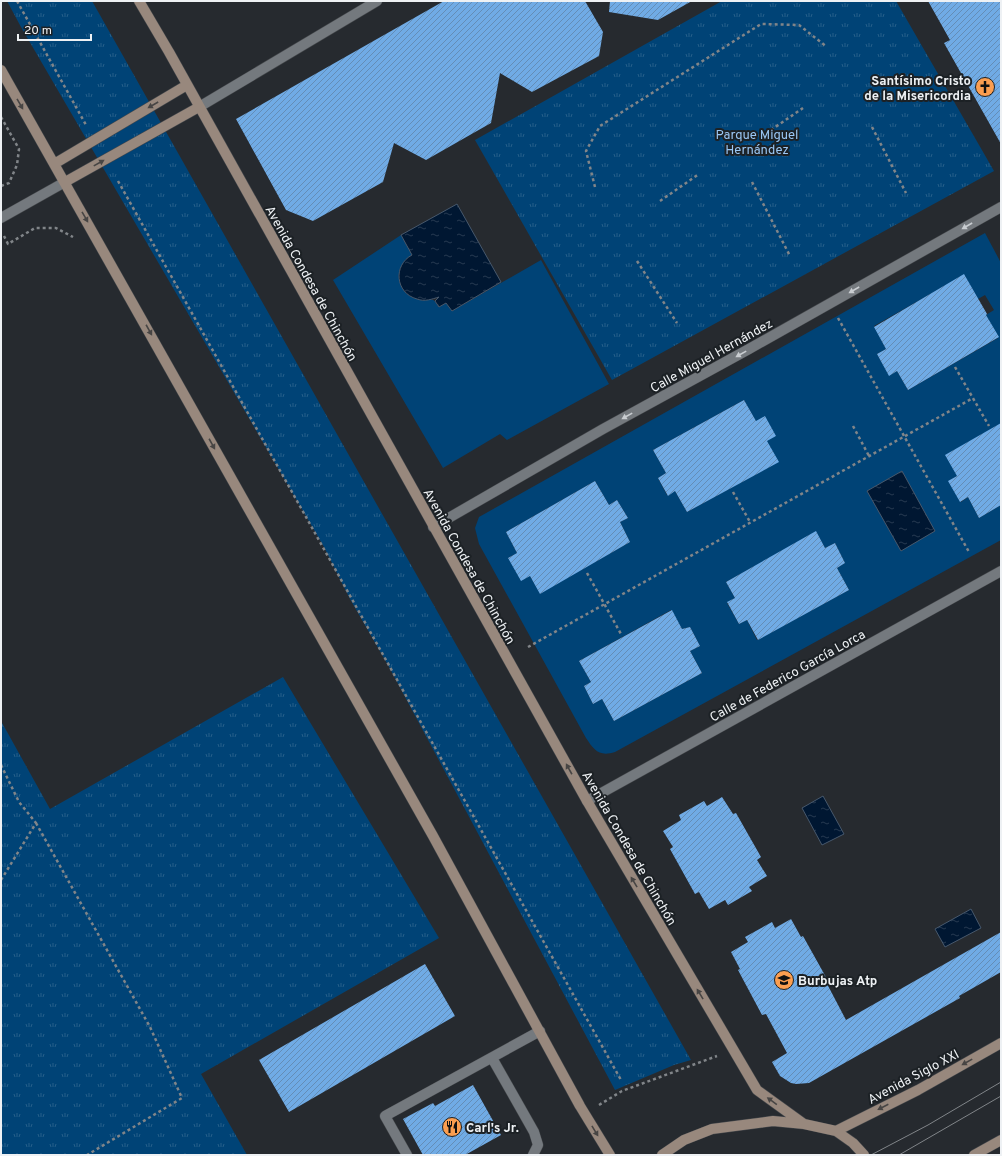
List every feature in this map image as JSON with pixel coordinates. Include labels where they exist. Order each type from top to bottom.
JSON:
[{"type":"street","name":"Avenida Condesa de Chinchón","points":[[139,1],[587,801],[757,1090],[804,1124]]},
{"type":"street","points":[[1,218],[199,107],[377,1]]},
{"type":"street","points":[[1,70],[433,836],[584,1113],[610,1155]]},
{"type":"street","points":[[54,164],[187,85]]},
{"type":"street","name":"Calle Miguel Hernández","points":[[433,527],[603,429],[749,349],[1001,207]]},
{"type":"street","name":"Calle de Federico García Lorca","points":[[587,801],[1001,571]]},
{"type":"street","points":[[407,1155],[385,1116],[540,1032]]},
{"type":"street","name":"Avenida Siglo XXI","points":[[836,1132],[918,1090],[1001,1043]]},
{"type":"street","points":[[492,1058],[534,1132],[538,1145],[533,1155]]},
{"type":"street","points":[[662,1155],[684,1140],[712,1129],[773,1121],[804,1124],[836,1132],[853,1143],[864,1155]]},
{"type":"street","points":[[974,1155],[1001,1140]]},
{"type":"path","points":[[17,1],[94,140]]},
{"type":"path","points":[[595,187],[586,151],[600,126],[761,24],[799,25],[827,46]]},
{"type":"path","points":[[771,130],[803,108]]},
{"type":"path","points":[[1,117],[18,149],[17,166],[9,182],[1,186]]},
{"type":"path","points":[[872,127],[906,193]]},
{"type":"path","points":[[660,201],[699,174]]},
{"type":"path","points":[[118,181],[621,1080]]},
{"type":"path","points":[[752,182],[790,256]]},
{"type":"path","points":[[1,230],[8,244],[35,228],[56,228],[72,236]]},
{"type":"path","points":[[638,260],[678,323]]},
{"type":"path","points":[[838,318],[969,552]]},
{"type":"path","points":[[955,367],[989,426]]},
{"type":"path","points":[[528,647],[973,398]]},
{"type":"path","points":[[854,426],[870,456]]},
{"type":"path","points":[[733,492],[750,522]]},
{"type":"path","points":[[587,573],[621,634]]},
{"type":"path","points":[[1,765],[19,802],[36,824],[150,1027],[182,1098],[87,1155]]},
{"type":"path","points":[[1,880],[36,824]]},
{"type":"path","points":[[584,1113],[622,1091],[697,1063]]},
{"type":"green space","points":[[7,1],[92,1],[691,1060],[674,1065],[615,1090],[388,665],[350,599],[324,547]]},
{"type":"green space","name":"Parque Miguel Hernández","points":[[722,1],[896,1],[994,171],[612,380],[475,140]]},
{"type":"green space","points":[[985,233],[1001,263],[1001,423],[957,476],[949,481],[961,502],[968,497],[979,518],[1001,505],[1001,540],[615,752],[605,754],[601,753],[594,749],[586,738],[479,544],[475,528],[479,517]],"holes":[[[964,275],[978,299],[985,295],[994,310],[986,315],[998,338],[908,390],[897,371],[889,375],[877,354],[886,349],[874,326]],[[744,400],[778,462],[687,512],[675,491],[667,495],[658,478],[666,473],[653,450]],[[595,481],[609,505],[617,500],[628,518],[620,522],[630,542],[540,593],[530,576],[508,558],[517,553],[506,532]],[[816,532],[825,548],[835,543],[845,563],[837,568],[849,590],[757,640],[747,620],[739,624],[727,603],[735,598],[726,582]],[[671,610],[682,629],[690,627],[700,646],[690,651],[702,673],[614,721],[602,699],[593,704],[584,686],[591,682],[579,661]]]},
{"type":"green space","points":[[401,235],[412,255],[405,261],[400,269],[399,280],[403,290],[407,294],[417,299],[429,299],[434,301],[439,307],[446,303],[452,311],[541,260],[609,384],[507,440],[500,434],[443,468],[333,280]]},
{"type":"green space","points":[[283,677],[439,938],[201,1074],[247,1155],[1,1155],[1,721],[50,809]]},
{"type":"water","points":[[457,204],[501,282],[452,311],[446,303],[439,307],[435,301],[439,297],[428,300],[420,300],[410,296],[404,291],[401,285],[399,272],[402,265],[412,255],[401,235]]},
{"type":"water","points":[[902,471],[935,531],[901,551],[867,491]]},
{"type":"water","points":[[823,796],[844,834],[822,845],[802,808]]},
{"type":"water","points":[[971,909],[981,928],[945,947],[935,929]]},
{"type":"building","points":[[444,1],[585,1],[603,32],[599,56],[532,92],[500,73],[491,123],[426,160],[394,143],[383,182],[313,221],[286,210],[236,119]]},
{"type":"building","points":[[610,1],[692,1],[658,20],[609,12]]},
{"type":"building","name":"Santísimo Cristo de la Misericordia","points":[[928,1],[1001,1],[1001,144],[944,43],[950,40]]},
{"type":"building","points":[[964,274],[999,337],[908,390],[897,371],[889,376],[877,354],[886,349],[874,327]]},
{"type":"building","points":[[744,400],[756,421],[765,416],[776,436],[767,441],[779,462],[687,512],[675,491],[668,496],[658,478],[666,473],[653,450]]},
{"type":"building","points":[[1001,423],[1001,505],[979,518],[968,497],[960,502],[948,481],[957,476],[945,455]]},
{"type":"building","points":[[595,481],[609,505],[617,500],[628,518],[620,522],[630,542],[540,594],[530,576],[521,581],[508,558],[517,553],[506,532]]},
{"type":"building","points":[[816,531],[825,548],[835,543],[845,563],[837,568],[849,590],[758,640],[747,620],[739,624],[727,602],[735,598],[726,582]]},
{"type":"building","points":[[672,610],[682,629],[690,627],[700,646],[690,651],[702,673],[614,721],[602,699],[593,704],[584,686],[591,682],[579,661]]},
{"type":"building","points":[[722,797],[733,814],[736,813],[761,857],[757,860],[767,876],[749,887],[752,891],[728,905],[725,900],[709,909],[699,892],[695,894],[670,849],[673,847],[663,831],[681,820],[679,815],[704,801],[707,806]]},
{"type":"building","points":[[791,919],[801,937],[803,936],[827,979],[825,980],[846,1020],[1001,932],[1001,972],[959,996],[960,998],[809,1083],[791,1083],[780,1076],[772,1062],[787,1053],[766,1014],[762,1015],[738,970],[740,969],[731,952],[748,942],[745,937],[772,922],[775,928]]},
{"type":"building","points":[[425,964],[455,1016],[289,1112],[259,1060]]},
{"type":"building","name":"Carl's Jr.","points":[[473,1085],[501,1135],[465,1155],[423,1155],[403,1119],[433,1103],[435,1106]]},
{"type":"tram line","points":[[871,1155],[928,1125],[1001,1082]]},
{"type":"tram line","points":[[899,1155],[1001,1096]]},
{"type":"place","name":"Santísimo Cristo de la Misericordia","points":[[985,87]]},
{"type":"place","name":"Burbujas Atp","points":[[784,980]]},
{"type":"place","name":"Carl's Jr.","points":[[452,1127]]}]
